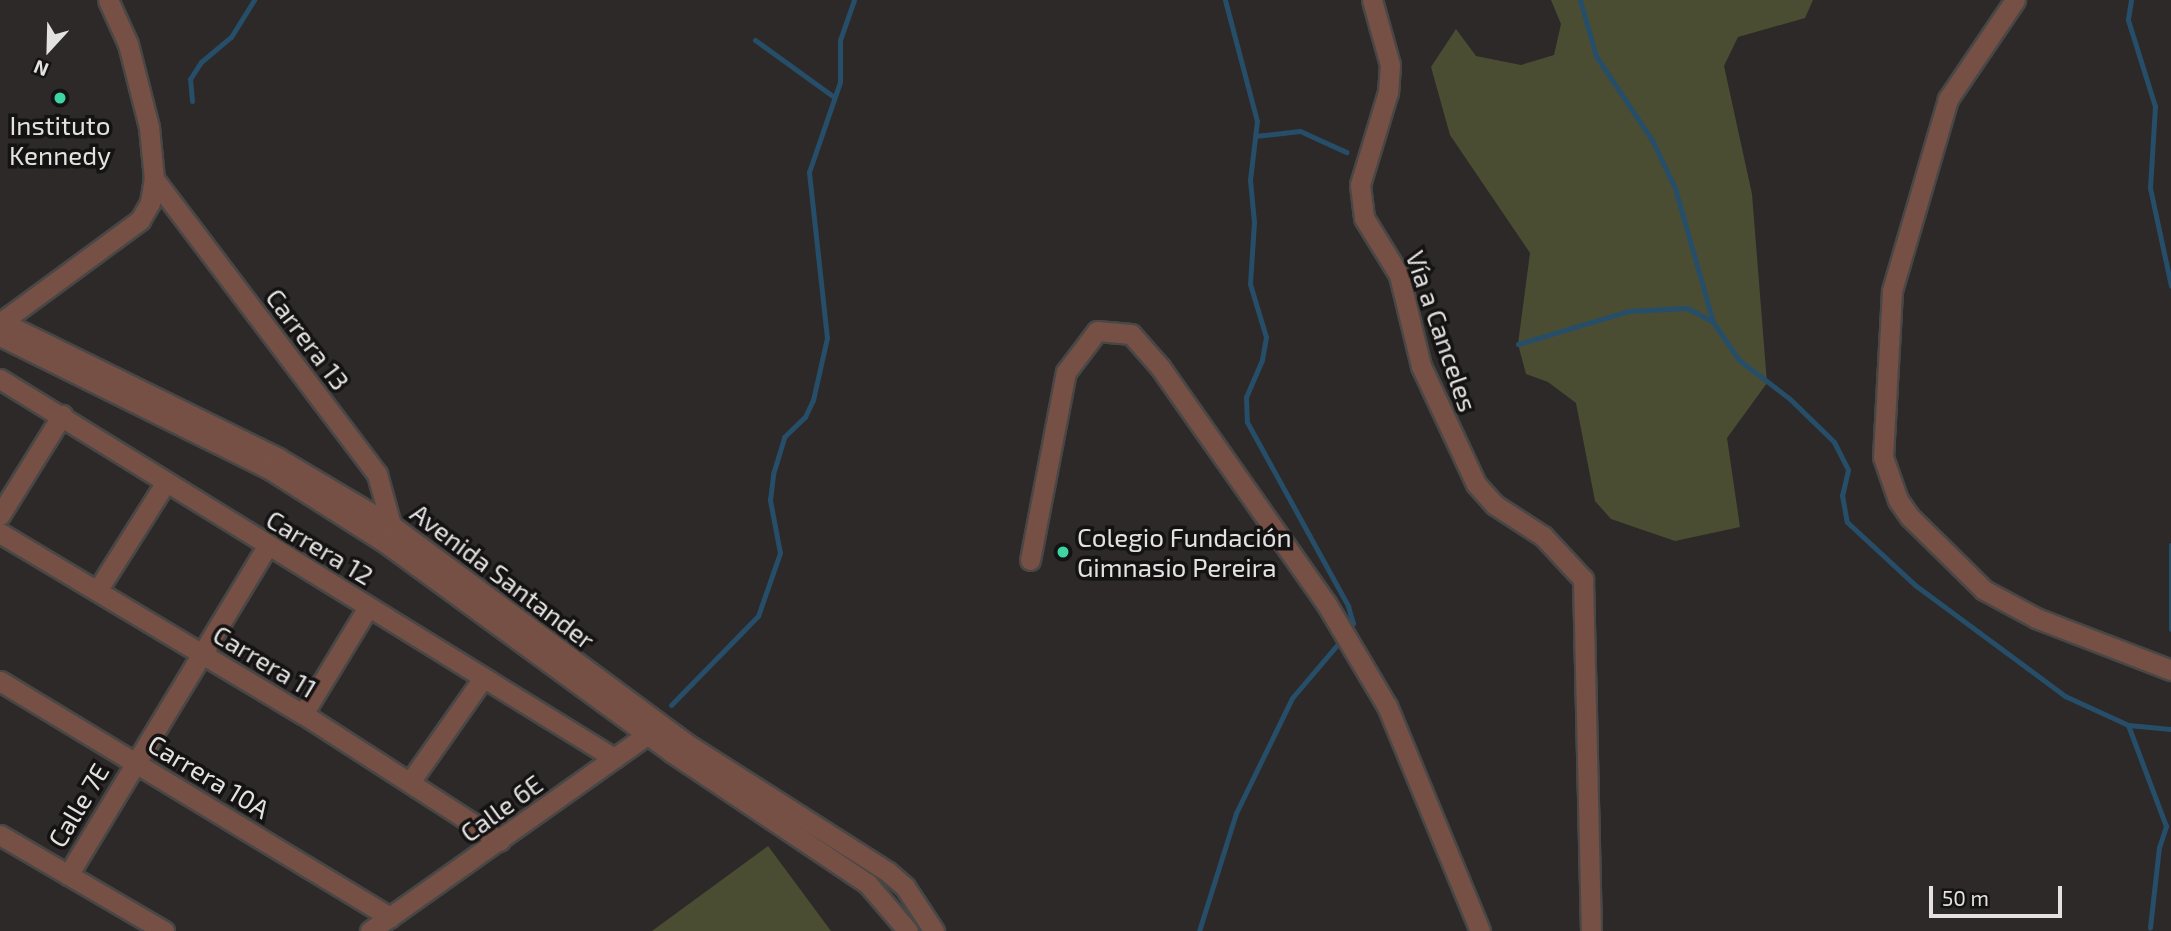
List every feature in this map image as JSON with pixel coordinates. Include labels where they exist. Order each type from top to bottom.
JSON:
[{"type":"street","points":[[0,322],[140,220],[150,204],[154,179],[149,127],[128,44],[108,0]]},
{"type":"street","name":"Vía a Canceles","points":[[1372,0],[1390,65],[1388,92],[1360,185],[1364,218],[1399,275],[1421,366],[1471,475],[1495,505],[1543,536],[1583,579],[1591,931]]},
{"type":"street","points":[[2015,0],[1948,99],[1892,291],[1883,457],[1898,500],[1910,517],[1984,590],[2036,618],[2171,670]]},
{"type":"street","name":"Carrera 13","points":[[154,179],[377,474],[387,533]]},
{"type":"street","name":"Avenida Santander","points":[[0,322],[278,458],[387,533],[867,883],[908,931]]},
{"type":"street","points":[[1030,560],[1066,372],[1097,331],[1132,334],[1160,367],[1326,603],[1387,706],[1480,931]]},
{"type":"street","name":"Avenida Santander","points":[[0,336],[271,470],[387,533]]},
{"type":"street","name":"Carrera 12","points":[[0,379],[62,415],[267,547],[614,758]]},
{"type":"street","points":[[0,515],[62,415]]},
{"type":"street","points":[[97,591],[166,482]]},
{"type":"street","name":"Carrera 11","points":[[0,533],[303,714],[500,841]]},
{"type":"street","name":"Calle 7E","points":[[68,875],[134,762],[267,547]]},
{"type":"street","points":[[303,714],[368,607]]},
{"type":"street","points":[[410,782],[483,678]]},
{"type":"street","name":"Carrera 10A","points":[[0,681],[390,917]]},
{"type":"street","name":"Avenida Santander","points":[[654,730],[888,872],[905,887],[934,931]]},
{"type":"street","name":"Calle 6E","points":[[370,931],[654,730]]},
{"type":"street","points":[[0,835],[164,931]]},
{"type":"green space","points":[[1551,0],[1813,0],[1805,18],[1738,37],[1724,66],[1752,194],[1767,383],[1727,438],[1740,527],[1675,541],[1611,519],[1595,501],[1576,403],[1548,382],[1526,374],[1518,344],[1530,253],[1450,135],[1431,67],[1456,29],[1476,56],[1521,65],[1554,55],[1561,24]]},
{"type":"green space","points":[[768,846],[831,931],[652,931]]},
{"type":"waterway","points":[[192,101],[190,79],[201,62],[231,37],[254,0]]},
{"type":"waterway","points":[[671,705],[758,616],[780,553],[770,500],[773,474],[784,437],[805,417],[813,400],[827,338],[809,172],[840,82],[840,40],[854,0]]},
{"type":"waterway","points":[[1225,0],[1257,121],[1250,180],[1254,222],[1250,284],[1266,337],[1262,360],[1246,397],[1247,422],[1348,606],[1353,623],[1348,632]]},
{"type":"waterway","points":[[1580,0],[1596,56],[1652,140],[1675,188],[1713,322],[1739,360],[1790,399],[1834,442],[1848,470],[1842,495],[1847,522],[1915,585],[2065,696],[2128,725],[2171,729]]},
{"type":"waterway","points":[[2131,0],[2128,20],[2155,106],[2150,188],[2171,286]]},
{"type":"waterway","points":[[755,40],[834,97]]},
{"type":"waterway","points":[[1255,136],[1300,131],[1346,152]]},
{"type":"waterway","points":[[1518,344],[1629,311],[1687,308],[1713,322]]},
{"type":"waterway","points":[[2171,545],[2171,629]]},
{"type":"waterway","points":[[1199,931],[1236,813],[1292,698],[1342,639]]},
{"type":"waterway","points":[[2128,725],[2166,826],[2159,847],[2150,927]]},
{"type":"place","name":"Instituto Kennedy","points":[[60,98]]},
{"type":"place","name":"Colegio Fundación Gimnasio Pereira","points":[[1063,552]]}]
